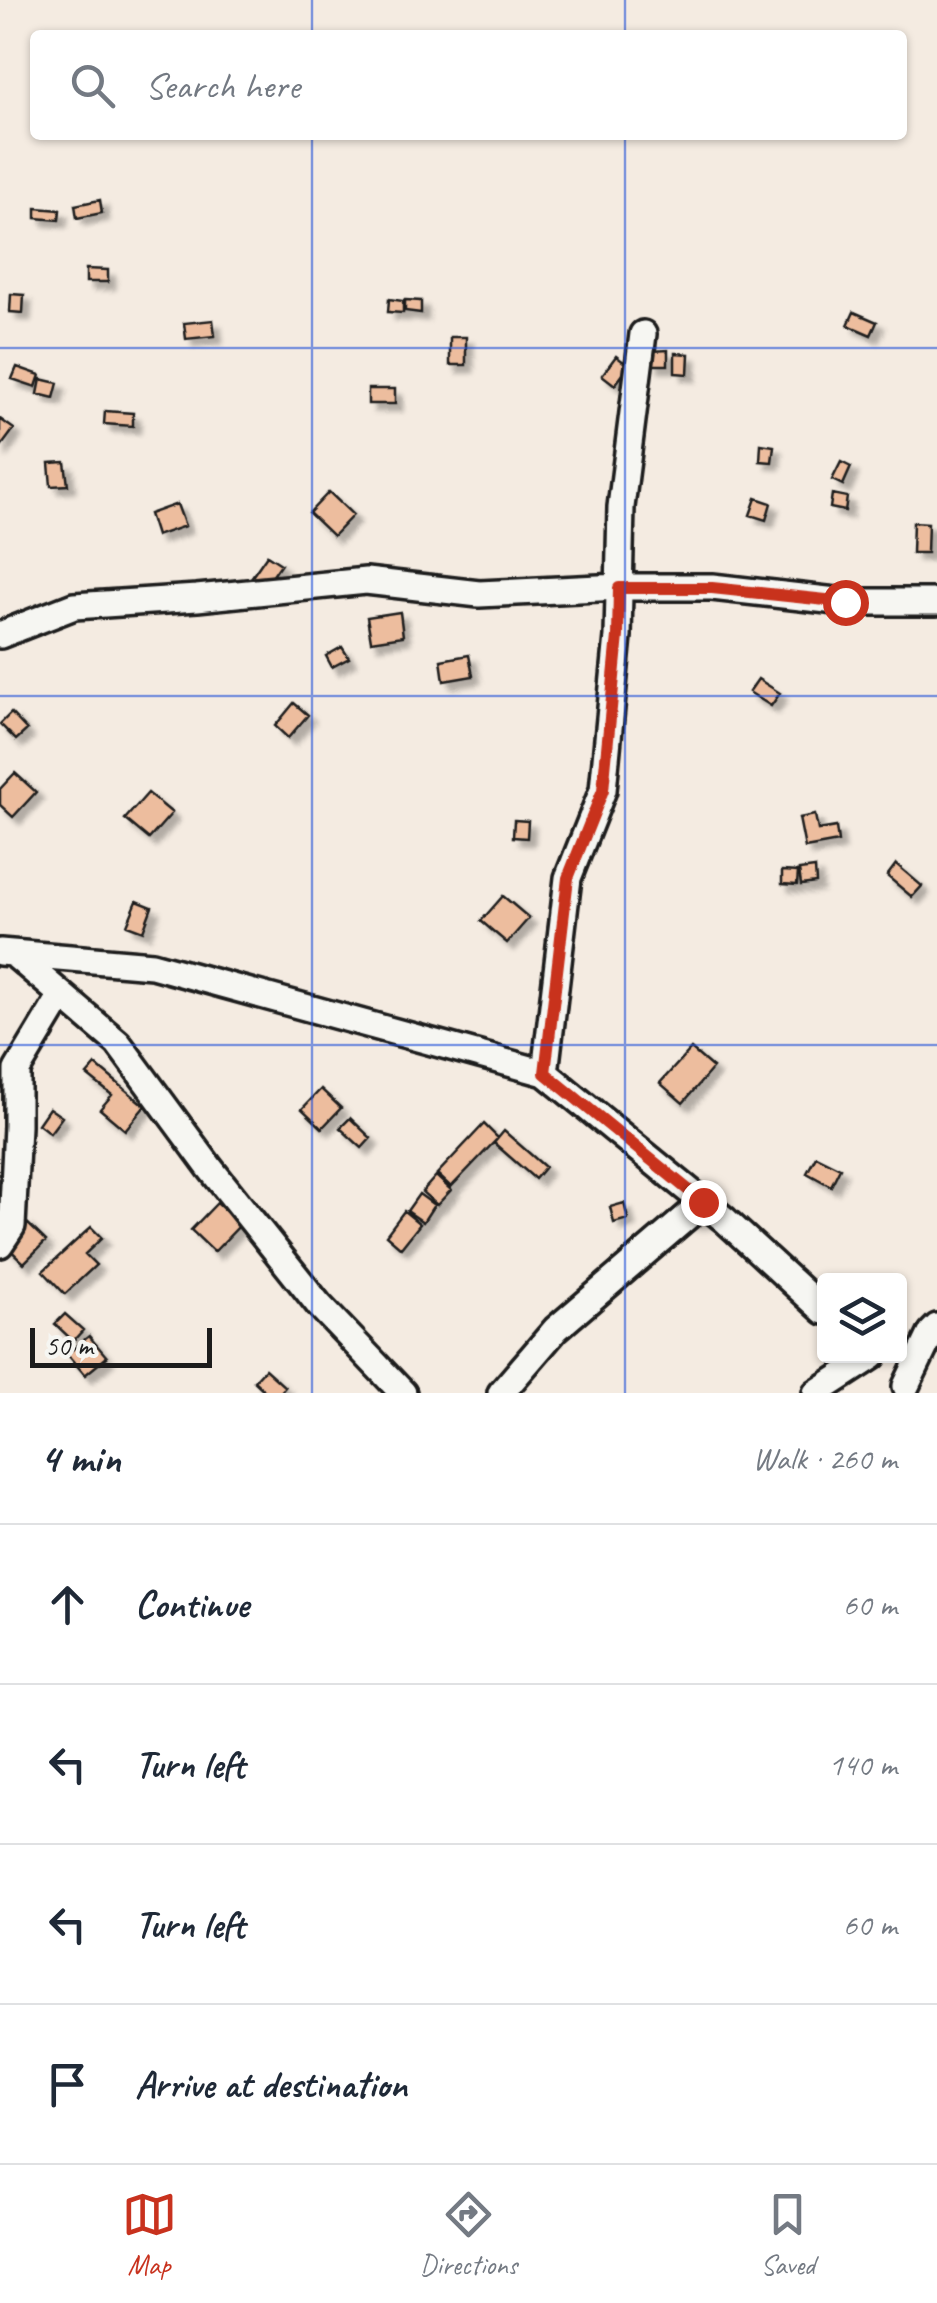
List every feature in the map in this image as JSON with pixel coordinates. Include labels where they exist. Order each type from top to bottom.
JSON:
[{"type":"street","points":[[545,1073],[568,878],[603,790],[618,636],[621,508],[643,334]]},
{"type":"street","points":[[0,635],[74,606],[366,581],[478,594],[712,588],[845,602],[937,602]]},
{"type":"street","points":[[8,953],[152,965],[545,1073],[703,1202],[817,1306]]},
{"type":"street","points":[[8,953],[118,1043],[210,1168],[319,1305],[403,1393]]},
{"type":"street","points":[[0,1244],[12,1226],[17,1070],[62,995]]},
{"type":"street","points":[[501,1393],[556,1329],[703,1202]]},
{"type":"street","points":[[881,1363],[910,1390],[935,1322]]},
{"type":"street","points":[[816,1393],[862,1363]]},
{"type":"building","points":[[100,200],[102,213],[77,218],[75,205]]},
{"type":"building","points":[[36,208],[60,210],[59,220],[36,218]]},
{"type":"building","points":[[86,269],[108,270],[108,282],[86,282]]},
{"type":"building","points":[[11,294],[24,295],[23,313],[10,312]]},
{"type":"building","points":[[389,299],[403,301],[403,313],[388,312]]},
{"type":"building","points":[[405,300],[421,301],[421,313],[405,311]]},
{"type":"building","points":[[854,312],[877,322],[871,335],[848,325]]},
{"type":"building","points":[[213,320],[215,336],[186,339],[184,323]]},
{"type":"building","points":[[450,337],[466,337],[466,365],[450,365]]},
{"type":"building","points":[[668,350],[668,365],[652,365],[652,351]]},
{"type":"building","points":[[675,353],[689,354],[688,374],[675,373]]},
{"type":"building","points":[[616,356],[629,366],[615,385],[602,375]]},
{"type":"building","points":[[17,367],[40,375],[36,387],[12,379]]},
{"type":"building","points":[[41,379],[58,383],[54,398],[38,394]]},
{"type":"building","points":[[368,389],[395,389],[395,404],[368,404]]},
{"type":"building","points":[[105,411],[133,413],[133,426],[104,424]]},
{"type":"building","points":[[0,419],[14,429],[0,448]]},
{"type":"building","points":[[761,444],[774,446],[772,462],[760,461]]},
{"type":"building","points":[[65,462],[68,485],[51,486],[49,463]]},
{"type":"building","points":[[841,462],[851,467],[843,485],[832,480]]},
{"type":"building","points":[[329,492],[353,515],[333,536],[309,513]]},
{"type":"building","points":[[832,494],[847,497],[845,511],[830,508]]},
{"type":"building","points":[[756,498],[771,503],[766,520],[750,515]]},
{"type":"building","points":[[177,504],[185,526],[156,536],[149,514]]},
{"type":"building","points":[[913,522],[928,523],[927,553],[912,553]]},
{"type":"building","points":[[267,555],[281,564],[265,587],[251,578]]},
{"type":"building","points":[[400,612],[403,636],[371,641],[367,617]]},
{"type":"building","points":[[342,647],[349,658],[332,667],[326,656]]},
{"type":"building","points":[[469,655],[473,676],[444,681],[441,660]]},
{"type":"building","points":[[758,679],[780,693],[771,706],[749,692]]},
{"type":"building","points":[[294,703],[308,715],[288,738],[275,726]]},
{"type":"building","points":[[11,713],[27,730],[16,740],[0,724]]},
{"type":"building","points":[[15,773],[36,792],[13,817],[0,805],[0,789]]},
{"type":"building","points":[[148,793],[172,813],[149,839],[125,819]]},
{"type":"building","points":[[815,815],[818,830],[836,827],[838,842],[805,848],[799,818]]},
{"type":"building","points":[[514,820],[528,821],[527,838],[513,837]]},
{"type":"building","points":[[896,864],[922,886],[912,897],[887,876]]},
{"type":"building","points":[[815,868],[816,883],[801,885],[799,870]]},
{"type":"building","points":[[782,871],[798,872],[797,885],[782,884]]},
{"type":"building","points":[[503,896],[529,918],[507,943],[481,921]]},
{"type":"building","points":[[137,901],[152,907],[143,931],[127,925]]},
{"type":"building","points":[[691,1049],[713,1068],[683,1103],[660,1083]]},
{"type":"building","points":[[96,1065],[145,1106],[125,1130],[100,1109],[112,1095],[87,1075]]},
{"type":"building","points":[[321,1089],[341,1108],[322,1128],[302,1109]]},
{"type":"building","points":[[49,1108],[62,1117],[50,1133],[38,1124]]},
{"type":"building","points":[[350,1118],[371,1138],[362,1148],[340,1128]]},
{"type":"building","points":[[484,1124],[498,1138],[451,1187],[437,1174]]},
{"type":"building","points":[[504,1131],[545,1167],[535,1179],[494,1143]]},
{"type":"building","points":[[816,1156],[840,1168],[831,1186],[807,1173]]},
{"type":"building","points":[[436,1176],[451,1190],[437,1205],[422,1192]]},
{"type":"building","points":[[419,1194],[434,1205],[423,1222],[407,1211]]},
{"type":"building","points":[[217,1203],[240,1225],[214,1252],[191,1230]]},
{"type":"building","points":[[624,1203],[628,1219],[614,1223],[610,1207]]},
{"type":"building","points":[[404,1211],[420,1224],[401,1248],[386,1235]]},
{"type":"building","points":[[23,1219],[46,1241],[24,1263],[1,1241]]},
{"type":"building","points":[[91,1227],[102,1238],[85,1254],[96,1265],[65,1294],[43,1271]]},
{"type":"building","points":[[65,1314],[83,1330],[73,1341],[55,1324]]},
{"type":"building","points":[[89,1336],[107,1357],[85,1375],[67,1354]]},
{"type":"building","points":[[265,1369],[285,1387],[280,1393],[267,1393],[254,1381]]},
{"type":"route","points":[[703,1202],[545,1073],[568,878],[603,790],[619,588],[712,588],[845,602]]}]
